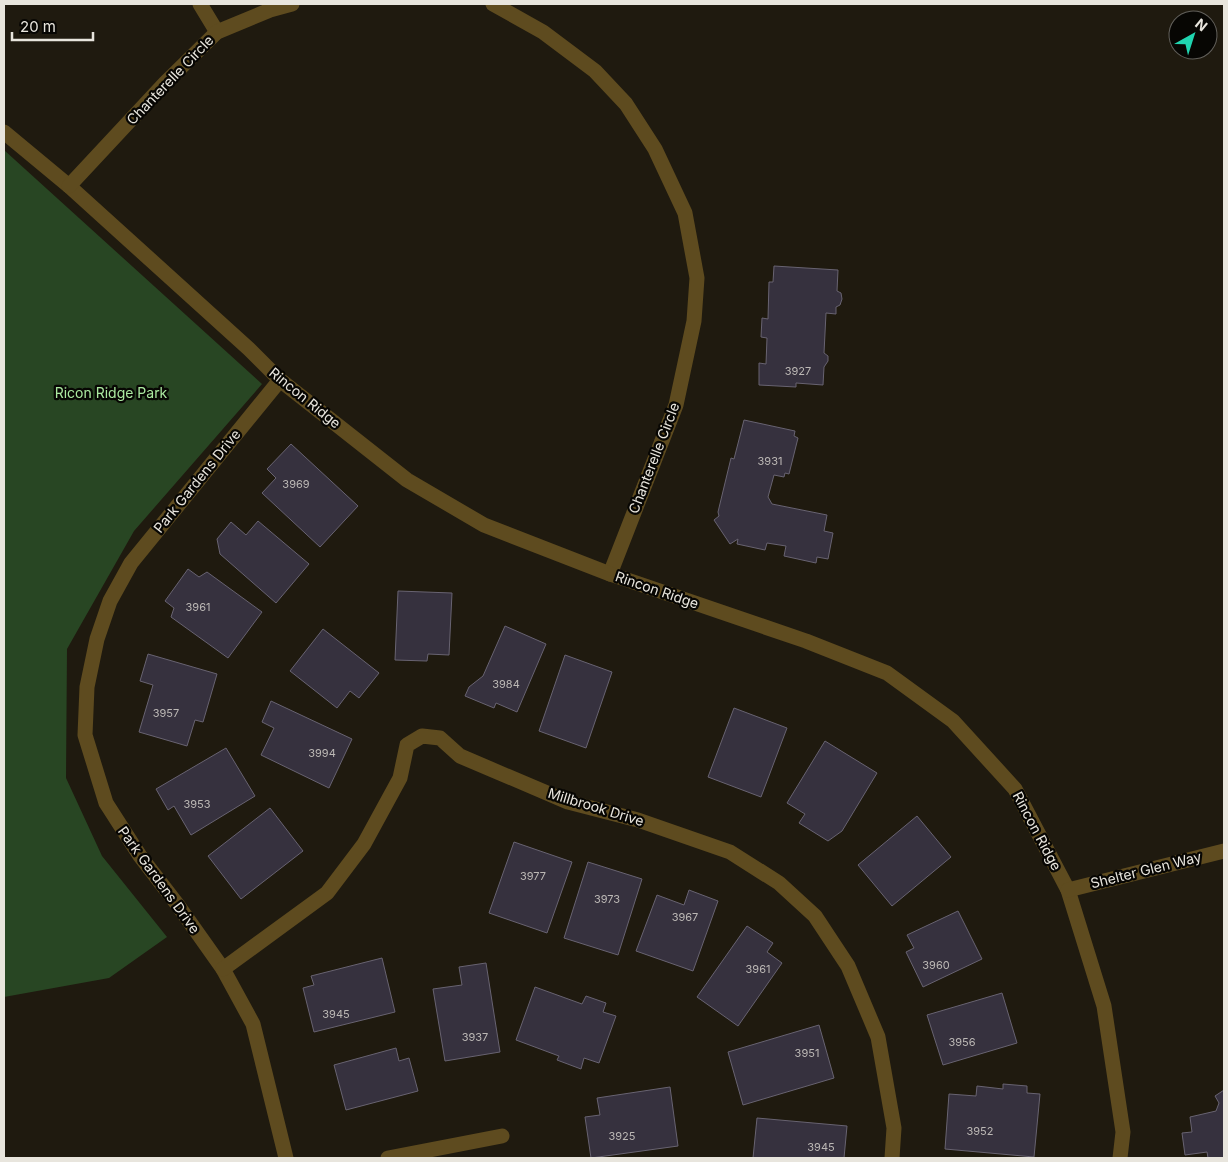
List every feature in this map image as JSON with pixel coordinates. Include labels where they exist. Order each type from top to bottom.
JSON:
[{"type":"street","points":[[200,4],[217,32]]},
{"type":"street","name":"Chanterelle Circle","points":[[70,186],[165,83],[217,32],[270,10],[292,4]]},
{"type":"street","name":"Chanterelle Circle","points":[[493,4],[544,32],[595,71],[626,104],[655,149],[685,213],[697,278],[694,321],[676,405],[610,574]]},
{"type":"street","name":"Rincon Ridge","points":[[4,132],[70,186],[249,349],[280,380],[407,480],[484,525],[610,574],[806,641],[886,673],[953,721],[1015,788],[1068,890],[1104,1006],[1123,1132],[1120,1158]]},
{"type":"street","name":"Park Gardens Drive","points":[[280,380],[131,563],[110,601],[100,632],[87,687],[85,735],[106,803],[140,856],[223,969],[254,1024],[286,1158]]},
{"type":"street","name":"Millbrook Drive","points":[[223,969],[328,893],[369,836],[400,778],[407,745],[422,736],[440,738],[460,756],[568,802],[638,820],[730,852],[779,883],[815,916],[848,966],[878,1036],[894,1128],[892,1158]]},
{"type":"street","name":"Shelter Glen Way","points":[[1068,890],[1224,851]]},
{"type":"street","points":[[388,1158],[502,1136]]},
{"type":"green space","name":"Ricon Ridge Park","points":[[4,150],[262,384],[134,531],[67,649],[66,778],[102,856],[167,937],[109,978],[4,997]]},
{"type":"building","points":[[774,266],[838,270],[837,291],[841,293],[842,299],[840,305],[836,307],[836,314],[826,313],[824,353],[828,356],[828,361],[824,367],[823,385],[796,383],[796,387],[759,385],[759,363],[766,364],[767,338],[761,337],[762,318],[768,319],[769,282],[773,282]]},
{"type":"building","points":[[744,420],[795,431],[794,436],[798,438],[789,474],[785,473],[784,477],[774,475],[768,497],[772,504],[827,515],[824,531],[833,533],[828,559],[817,557],[816,563],[784,556],[786,546],[767,543],[765,550],[737,544],[738,539],[730,544],[714,520],[719,516],[718,512],[731,458],[734,459]]},
{"type":"building","points":[[291,444],[358,506],[320,547],[262,493],[276,478],[267,469]]},
{"type":"building","points":[[258,521],[309,564],[276,603],[220,554],[217,539],[231,522],[246,535]]},
{"type":"building","points":[[188,569],[199,577],[207,572],[262,612],[228,658],[171,617],[174,608],[165,601]]},
{"type":"building","points":[[398,591],[452,593],[449,655],[428,654],[427,661],[395,660]]},
{"type":"building","points":[[505,626],[546,644],[517,712],[496,703],[494,708],[465,696],[469,687],[483,676]]},
{"type":"building","points":[[323,629],[379,673],[359,698],[350,691],[337,708],[290,671]]},
{"type":"building","points":[[148,654],[217,674],[203,722],[195,720],[187,746],[139,732],[153,685],[140,681]]},
{"type":"building","points":[[565,655],[612,672],[586,748],[539,731]]},
{"type":"building","points":[[271,701],[352,739],[329,788],[261,755],[274,728],[262,722]]},
{"type":"building","points":[[734,708],[787,728],[761,797],[708,777]]},
{"type":"building","points":[[825,741],[877,773],[842,831],[828,841],[799,823],[805,814],[787,803]]},
{"type":"building","points":[[226,748],[255,796],[191,835],[174,806],[168,810],[156,789]]},
{"type":"building","points":[[270,808],[303,851],[241,899],[208,856]]},
{"type":"building","points":[[917,816],[951,857],[892,906],[858,865]]},
{"type":"building","points":[[514,842],[572,862],[547,933],[489,913]]},
{"type":"building","points":[[588,862],[642,879],[618,955],[564,938]]},
{"type":"building","points":[[689,890],[718,901],[693,971],[636,951],[657,895],[684,905]]},
{"type":"building","points":[[958,911],[982,959],[923,987],[906,952],[914,948],[907,935]]},
{"type":"building","points":[[747,926],[773,943],[767,952],[782,963],[738,1026],[697,997]]},
{"type":"building","points":[[382,958],[395,1012],[314,1032],[303,988],[314,985],[311,976]]},
{"type":"building","points":[[486,963],[500,1052],[445,1061],[433,989],[462,985],[459,967]]},
{"type":"building","points":[[535,987],[582,1004],[586,996],[606,1003],[603,1012],[616,1016],[599,1063],[584,1058],[581,1069],[557,1060],[559,1056],[516,1040]]},
{"type":"building","points":[[1002,993],[1017,1043],[943,1065],[927,1015]]},
{"type":"building","points":[[819,1025],[834,1078],[743,1105],[728,1052]]},
{"type":"building","points":[[396,1048],[399,1061],[409,1058],[418,1091],[346,1110],[334,1065]]},
{"type":"building","points":[[1003,1084],[1027,1086],[1027,1093],[1040,1094],[1034,1157],[945,1149],[949,1094],[976,1096],[977,1086],[1003,1089]]},
{"type":"building","points":[[670,1087],[678,1146],[591,1158],[585,1117],[600,1115],[597,1098]]},
{"type":"building","points":[[1224,1090],[1224,1158],[1208,1158],[1207,1152],[1185,1155],[1182,1133],[1192,1132],[1190,1117],[1216,1111],[1219,1103],[1215,1096]]},
{"type":"building","points":[[757,1118],[847,1126],[844,1158],[753,1158]]}]
